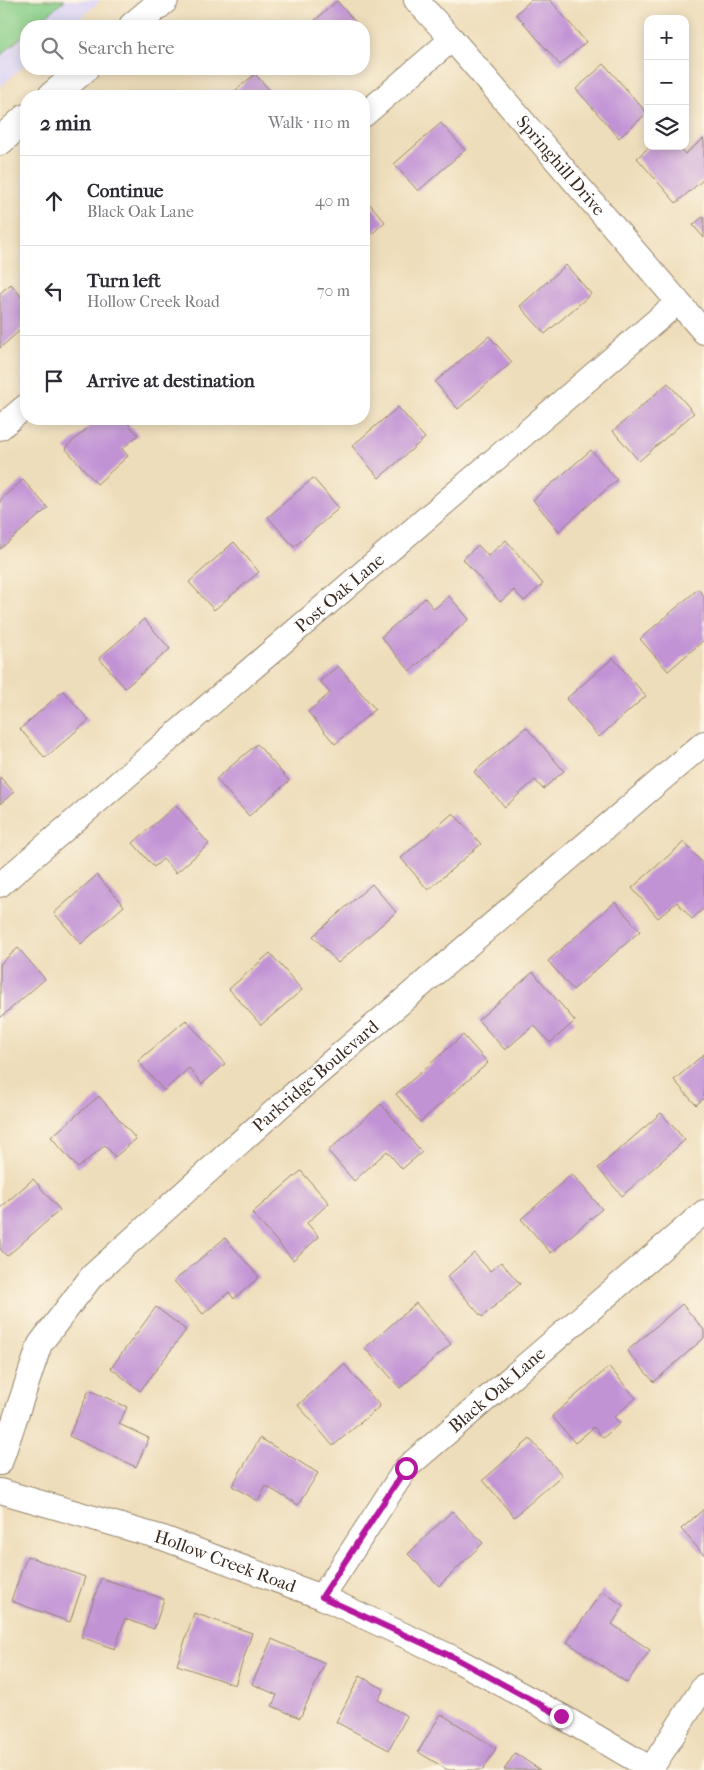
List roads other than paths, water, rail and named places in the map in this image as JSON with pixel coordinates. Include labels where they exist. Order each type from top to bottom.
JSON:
[{"type":"street","points":[[140,20],[164,0]]},
{"type":"street","name":"Springhill Drive","points":[[416,0],[452,39],[704,332]]},
{"type":"street","points":[[370,110],[452,39]]},
{"type":"street","points":[[59,90],[77,75]]},
{"type":"street","points":[[0,141],[20,123]]},
{"type":"street","name":"Post Oak Lane","points":[[0,885],[678,302]]},
{"type":"street","points":[[0,428],[20,411]]},
{"type":"street","name":"Parkridge Boulevard","points":[[0,1463],[40,1344],[92,1276],[287,1100],[704,743]]},
{"type":"street","name":"Black Oak Lane","points":[[322,1597],[406,1468],[704,1212]]},
{"type":"street","name":"Hollow Creek Road","points":[[0,1491],[163,1538],[322,1597],[455,1658],[561,1716],[652,1769]]},
{"type":"street","points":[[652,1769],[704,1686]]}]
